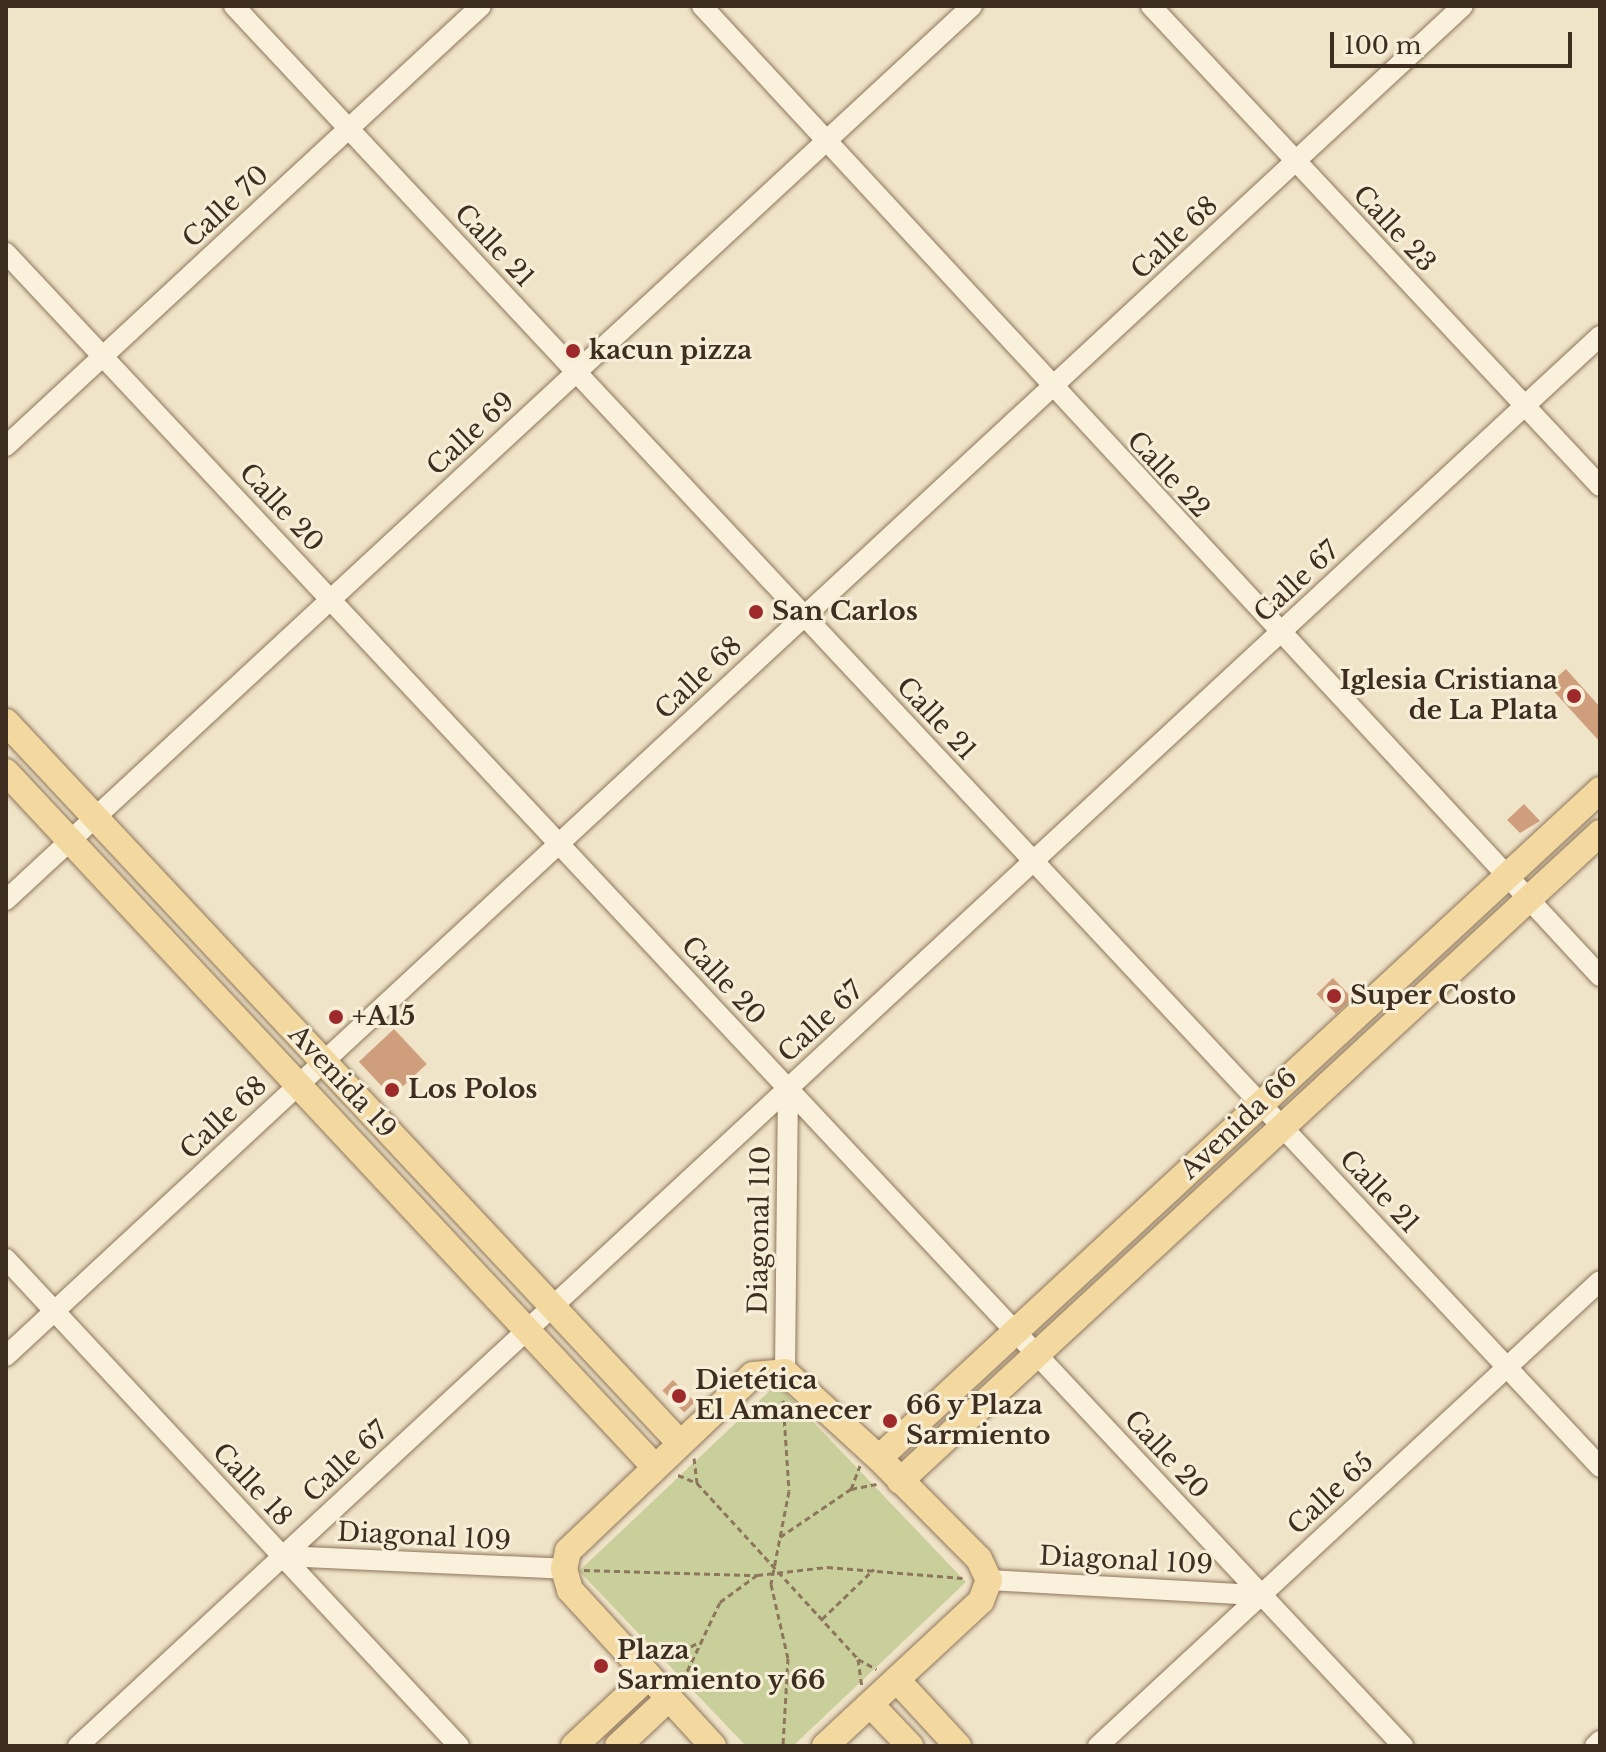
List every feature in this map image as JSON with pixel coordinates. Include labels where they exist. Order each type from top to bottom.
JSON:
[{"type":"main road","name":"Avenida 19","points":[[6,722],[679,1442]]},
{"type":"main road","name":"Avenida 19","points":[[6,772],[653,1465]]},
{"type":"main road","name":"Avenida 66","points":[[879,1458],[1600,790]]},
{"type":"main road","name":"Avenida 66","points":[[900,1481],[1600,833]]},
{"type":"main road","points":[[713,1746],[667,1700],[570,1590],[564,1569],[568,1551],[653,1465],[753,1375],[785,1372],[879,1458],[979,1559],[989,1580],[981,1601],[825,1746]]},
{"type":"main road","points":[[574,1746],[647,1678]]},
{"type":"main road","points":[[897,1680],[958,1746]]},
{"type":"main road","points":[[618,1746],[667,1700]]},
{"type":"main road","points":[[871,1705],[910,1746]]},
{"type":"street","name":"Calle 21","points":[[234,6],[1600,1467]]},
{"type":"street","name":"Calle 70","points":[[6,446],[481,6]]},
{"type":"street","name":"Calle 22","points":[[702,6],[822,144],[1600,976]]},
{"type":"street","name":"Calle 69","points":[[6,900],[972,6]]},
{"type":"street","name":"Calle 23","points":[[1151,6],[1600,486]]},
{"type":"street","name":"Calle 68","points":[[6,1356],[1463,6]]},
{"type":"street","name":"Calle 20","points":[[6,253],[1403,1746]]},
{"type":"street","name":"Calle 67","points":[[78,1746],[1600,336]]},
{"type":"street","name":"Diagonal 110","points":[[785,1372],[788,1088]]},
{"type":"street","name":"Calle 18","points":[[6,1259],[459,1746]]},
{"type":"street","name":"Calle 65","points":[[1098,1746],[1600,1281]]},
{"type":"street","name":"Diagonal 109","points":[[283,1556],[564,1569]]},
{"type":"street","name":"Diagonal 109","points":[[989,1580],[1261,1595]]},
{"type":"street","points":[[1595,1746],[1600,1741]]},
{"type":"path","points":[[783,1746],[788,1658],[771,1584],[777,1570],[789,1491],[785,1372]]},
{"type":"path","points":[[679,1442],[694,1456],[697,1483],[821,1619],[858,1659],[897,1680]]},
{"type":"path","points":[[780,1537],[851,1489],[900,1481]]},
{"type":"path","points":[[564,1569],[757,1575],[777,1570],[874,1569],[989,1580]]},
{"type":"path","points":[[821,1619],[874,1569]]},
{"type":"path","points":[[667,1700],[720,1602],[757,1575]]},
{"type":"path","points":[[647,1678],[670,1653],[699,1642]]},
{"type":"green space","points":[[777,1384],[966,1582],[793,1746],[746,1746],[579,1571]]},
{"type":"building","name":"Iglesia Cristiana de La Plata","points":[[1566,669],[1600,707],[1600,742],[1548,685]]},
{"type":"building","points":[[1524,804],[1540,821],[1520,833],[1507,820]]},
{"type":"building","name":"Super Costo","points":[[1333,978],[1352,998],[1336,1014],[1316,994]]},
{"type":"building","points":[[394,1029],[427,1064],[392,1097],[359,1062]]},
{"type":"building","name":"Dietética El Amanecer","points":[[673,1380],[695,1402],[684,1413],[662,1391]]},
{"type":"place","name":"kacun pizza","points":[[573,351]]},
{"type":"place","name":"San Carlos","points":[[756,612]]},
{"type":"place","name":"Iglesia Cristiana de La Plata","points":[[1574,696]]},
{"type":"place","name":"Super Costo","points":[[1334,996]]},
{"type":"place","name":"+A15","points":[[336,1017]]},
{"type":"place","name":"Los Polos","points":[[392,1090]]},
{"type":"place","name":"Dietética El Amanecer","points":[[679,1396]]},
{"type":"place","name":"66 y Plaza Sarmiento","points":[[890,1421]]},
{"type":"place","name":"Plaza Sarmiento y 66","points":[[601,1666]]}]
